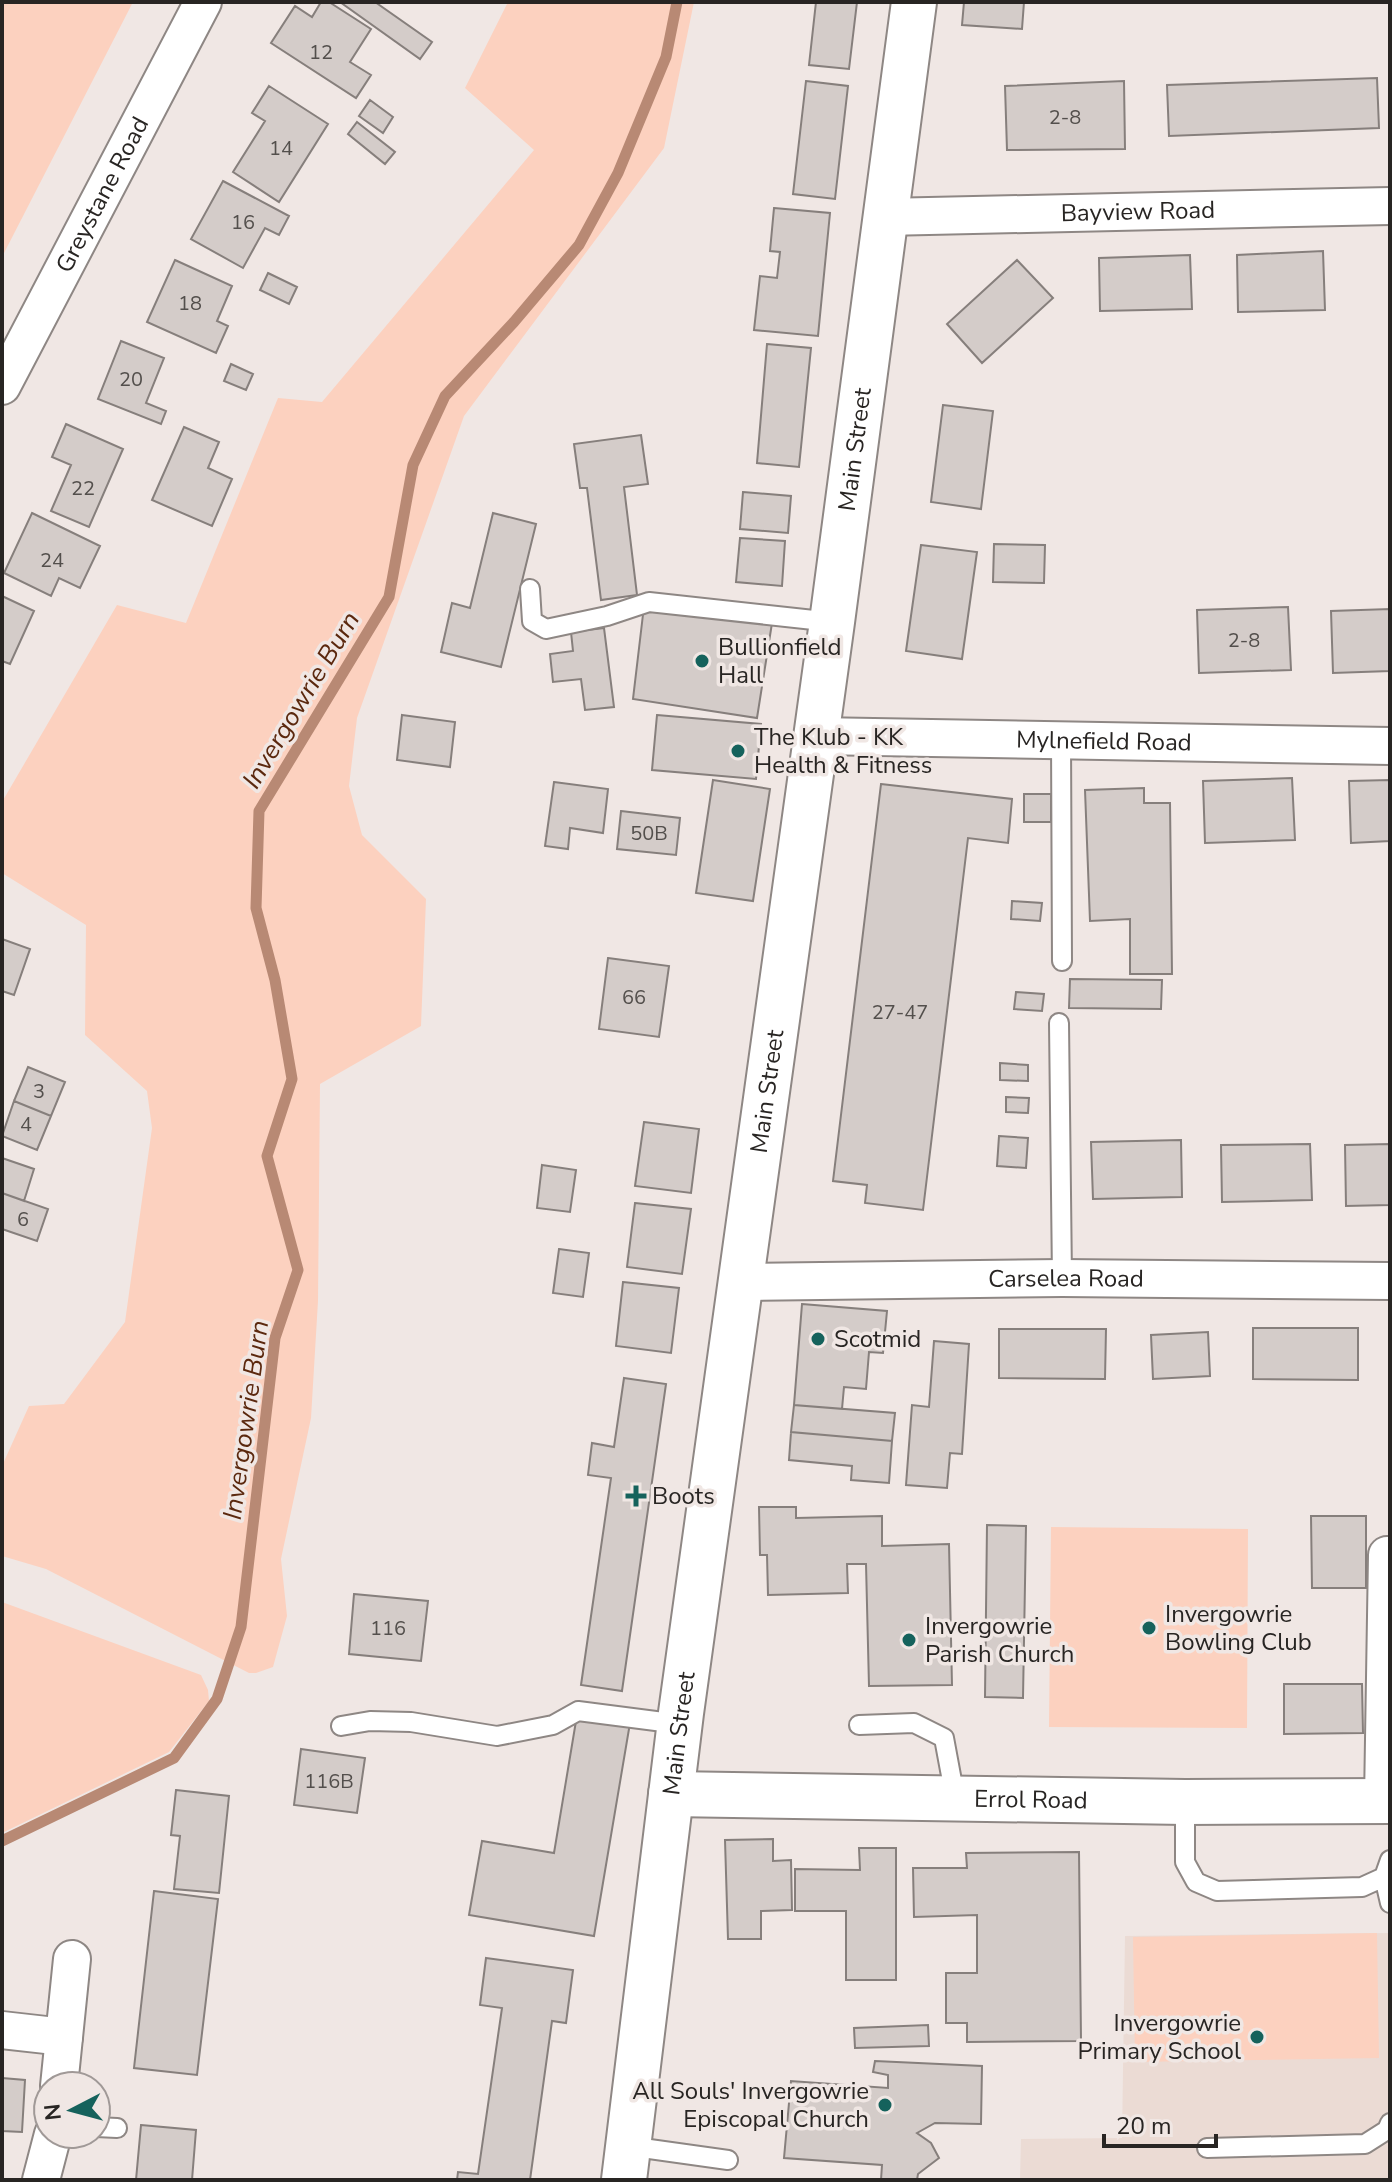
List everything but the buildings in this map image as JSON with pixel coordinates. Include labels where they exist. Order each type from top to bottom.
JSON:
[{"type":"street","name":"Greystane Road","points":[[2,386],[203,2]]},
{"type":"street","name":"Main Street","points":[[626,2163],[679,1724],[742,1282],[914,2]]},
{"type":"street","name":"Bayview Road","points":[[884,217],[1390,206]]},
{"type":"street","name":"Mylnefield Road","points":[[816,736],[1390,746]]},
{"type":"street","name":"Carselea Road","points":[[742,1282],[1062,1278],[1390,1281]]},
{"type":"street","points":[[1386,1801],[1387,1555]]},
{"type":"street","name":"Errol Road","points":[[671,1794],[1185,1802],[1386,1801]]},
{"type":"street","points":[[61,2070],[72,1959]]},
{"type":"street","points":[[2,2030],[64,2037]]},
{"type":"street","points":[[41,2180],[49,2150]]},
{"type":"lane","points":[[530,589],[532,621],[546,629],[607,616],[649,602],[832,622]]},
{"type":"lane","points":[[1061,739],[1062,961]]},
{"type":"lane","points":[[1059,1023],[1062,1278]]},
{"type":"lane","points":[[341,1726],[370,1721],[411,1722],[497,1736],[553,1725],[578,1711],[679,1724]]},
{"type":"lane","points":[[859,1725],[914,1723],[944,1738],[955,1797]]},
{"type":"lane","points":[[1185,1802],[1185,1862],[1196,1882],[1217,1891],[1362,1887],[1387,1868]]},
{"type":"lane","points":[[1387,1868],[1390,1903]]},
{"type":"lane","points":[[1207,2148],[1365,2144],[1387,2130],[1390,2123]]},
{"type":"lane","points":[[112,2128],[117,2128]]},
{"type":"lane","points":[[626,2163],[728,2160]]},
{"type":"shaded area","points":[[2,2],[133,2],[2,257]]},
{"type":"shaded area","points":[[508,2],[694,2],[664,148],[464,416],[357,718],[349,786],[362,835],[426,899],[421,1026],[320,1084],[318,1301],[311,1418],[281,1559],[287,1616],[273,1667],[249,1673],[46,1569],[2,1556],[2,1466],[29,1406],[64,1404],[125,1322],[152,1128],[147,1091],[85,1035],[86,925],[2,873],[2,802],[117,605],[186,623],[278,398],[322,402],[534,150],[465,88]]},
{"type":"shaded area","name":"Invergowrie Bowling Club","points":[[1051,1527],[1248,1529],[1247,1728],[1049,1727]]},
{"type":"shaded area","points":[[2,1602],[201,1675],[209,1701],[169,1752],[2,1833]]},
{"type":"shaded area","points":[[1377,1933],[1379,2058],[1135,2062],[1133,1937]]},
{"type":"shaded area","name":"Invergowrie Primary School","points":[[1390,1933],[1390,2180],[1020,2180],[1021,2139],[1122,2138],[1125,1936]]},
{"type":"waterway","name":"Invergowrie Burn","points":[[2,1841],[174,1758],[217,1699],[241,1627],[275,1338],[298,1270],[267,1156],[292,1079],[275,980],[256,908],[259,811],[389,597],[413,465],[445,396],[514,322],[579,245],[618,173],[666,57],[677,2]]},
{"type":"place","name":"Bullionfield Hall","points":[[702,661]]},
{"type":"place","name":"The Klub - KK Health & Fitness","points":[[738,751]]},
{"type":"place","name":"Scotmid","points":[[818,1339]]},
{"type":"place","name":"Boots","points":[[636,1496]]},
{"type":"place","name":"Invergowrie Bowling Club","points":[[1149,1628]]},
{"type":"place","name":"Invergowrie Parish Church","points":[[909,1640]]},
{"type":"place","name":"Invergowrie Primary School","points":[[1257,2037]]},
{"type":"place","name":"All Souls' Invergowrie Episcopal Church","points":[[885,2105]]}]
